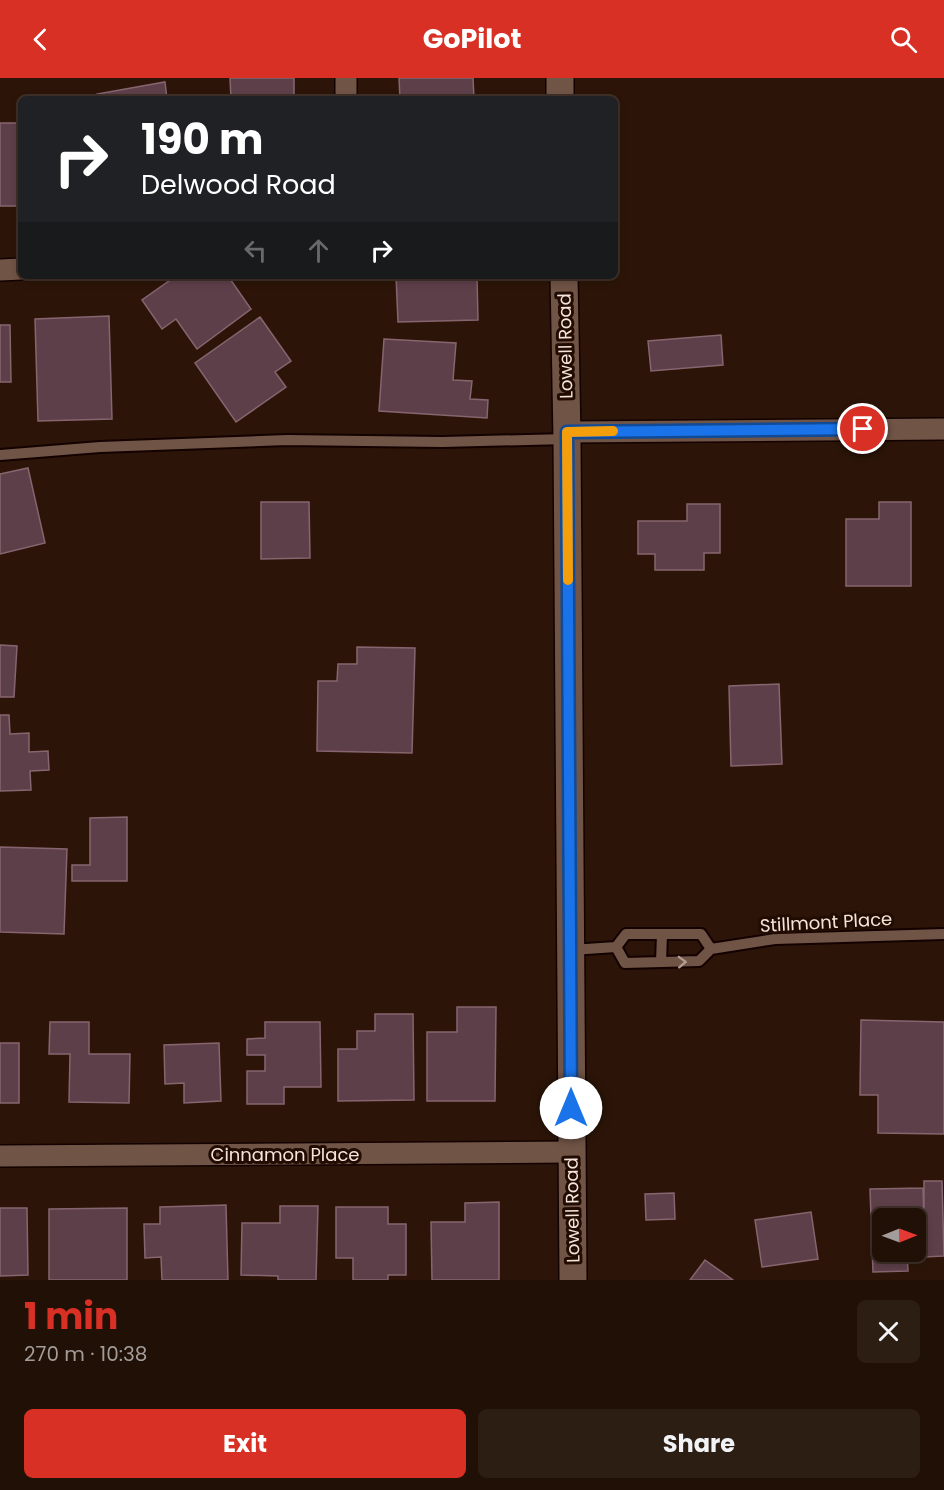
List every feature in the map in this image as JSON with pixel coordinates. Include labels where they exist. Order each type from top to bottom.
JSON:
[{"type":"street","points":[[346,78],[346,96]]},
{"type":"street","points":[[560,78],[560,96]]},
{"type":"street","points":[[0,270],[18,269]]},
{"type":"street","name":"Lowell Road","points":[[564,279],[573,1280]]},
{"type":"street","points":[[567,436],[944,429]]},
{"type":"street","name":"Cinnamon Place","points":[[0,1156],[571,1152]]},
{"type":"lane","points":[[0,455],[100,447],[287,440],[442,442],[567,436]]},
{"type":"lane","points":[[571,950],[616,947],[626,934],[701,934],[711,949]]},
{"type":"lane","points":[[662,934],[662,962]]},
{"type":"lane","name":"Stillmont Place","points":[[616,947],[625,963],[699,961],[711,949],[775,939],[944,934]]},
{"type":"building","points":[[230,78],[294,78],[294,96],[231,96]]},
{"type":"building","points":[[399,78],[473,78],[474,96],[400,96]]},
{"type":"building","points":[[165,82],[167,96],[97,96],[97,94]]},
{"type":"building","points":[[0,123],[18,123],[18,206],[0,206]]},
{"type":"building","points":[[172,279],[230,279],[251,309],[197,349],[176,319],[162,329],[142,300]]},
{"type":"building","points":[[396,279],[477,279],[478,320],[398,322]]},
{"type":"building","points":[[109,316],[112,419],[38,421],[35,319]]},
{"type":"building","points":[[260,317],[291,361],[275,372],[286,387],[236,422],[195,363]]},
{"type":"building","points":[[0,325],[10,325],[11,382],[0,382]]},
{"type":"building","points":[[721,335],[723,365],[651,371],[648,341]]},
{"type":"building","points":[[384,339],[456,343],[453,380],[472,381],[470,399],[488,400],[487,418],[379,411]]},
{"type":"building","points":[[28,468],[45,543],[0,554],[0,474]]},
{"type":"building","points":[[261,502],[309,502],[310,558],[261,559]]},
{"type":"building","points":[[879,502],[911,502],[911,586],[846,586],[846,519],[879,519]]},
{"type":"building","points":[[687,504],[720,504],[720,553],[704,553],[704,570],[655,570],[655,554],[638,554],[638,521],[687,521]]},
{"type":"building","points":[[0,645],[17,646],[14,697],[0,697]]},
{"type":"building","points":[[357,647],[415,648],[412,753],[317,751],[318,681],[337,681],[338,664],[357,664]]},
{"type":"building","points":[[779,684],[782,764],[731,766],[729,686]]},
{"type":"building","points":[[0,715],[9,715],[10,734],[29,733],[29,752],[48,751],[49,770],[30,771],[31,790],[0,791]]},
{"type":"building","points":[[127,817],[127,881],[72,881],[72,865],[90,865],[90,818]]},
{"type":"building","points":[[0,847],[67,849],[64,934],[0,932]]},
{"type":"building","points":[[457,1007],[496,1007],[495,1101],[427,1101],[427,1032],[457,1032]]},
{"type":"building","points":[[375,1014],[413,1014],[414,1100],[338,1101],[338,1049],[357,1049],[357,1031],[375,1031]]},
{"type":"building","points":[[861,1020],[944,1022],[944,1134],[878,1133],[878,1095],[860,1095]]},
{"type":"building","points":[[50,1022],[89,1022],[89,1054],[130,1054],[129,1103],[69,1102],[70,1054],[49,1054]]},
{"type":"building","points":[[265,1022],[320,1022],[321,1087],[284,1087],[284,1104],[247,1104],[247,1071],[265,1071],[265,1055],[247,1055],[247,1039],[265,1038]]},
{"type":"building","points":[[0,1043],[19,1043],[19,1103],[0,1103]]},
{"type":"building","points":[[219,1043],[221,1101],[184,1103],[184,1083],[165,1084],[164,1045]]},
{"type":"building","points":[[924,1181],[942,1181],[944,1256],[926,1257],[926,1208],[924,1208]]},
{"type":"building","points":[[923,1188],[924,1208],[872,1208],[872,1244],[870,1189]]},
{"type":"building","points":[[674,1193],[675,1219],[646,1220],[645,1194]]},
{"type":"building","points":[[499,1202],[499,1280],[432,1280],[431,1222],[465,1222],[465,1203]]},
{"type":"building","points":[[226,1205],[228,1280],[162,1280],[161,1257],[145,1258],[144,1224],[160,1224],[160,1207]]},
{"type":"building","points":[[280,1206],[318,1206],[316,1280],[278,1280],[278,1276],[241,1275],[242,1223],[280,1223]]},
{"type":"building","points":[[336,1207],[388,1207],[388,1224],[406,1224],[406,1275],[388,1275],[388,1280],[353,1280],[353,1258],[336,1258]]},
{"type":"building","points":[[0,1208],[27,1208],[28,1275],[0,1276]]},
{"type":"building","points":[[127,1208],[127,1280],[49,1280],[49,1209]]},
{"type":"building","points":[[811,1212],[818,1259],[762,1267],[755,1220]]},
{"type":"building","points":[[705,1260],[733,1280],[690,1280]]},
{"type":"building","points":[[873,1262],[908,1262],[908,1271],[873,1272]]},
{"type":"slow traffic","points":[[568,580],[567,432],[613,431]]},
{"type":"route","points":[[571,1108],[567,432],[863,429]]}]
